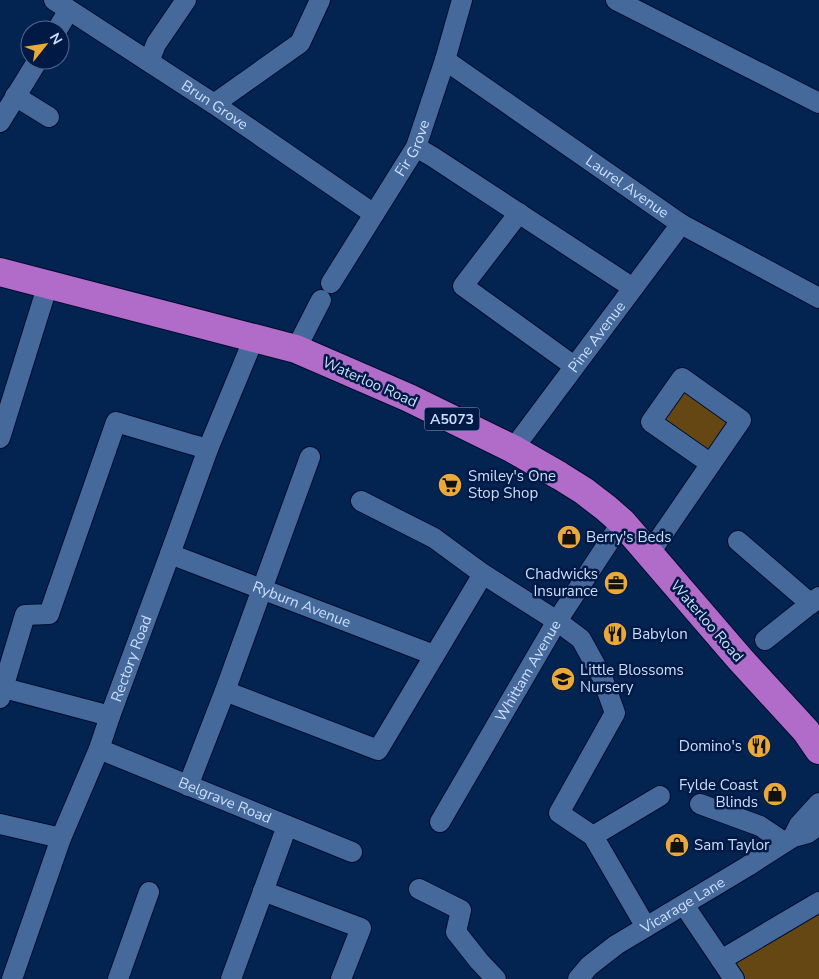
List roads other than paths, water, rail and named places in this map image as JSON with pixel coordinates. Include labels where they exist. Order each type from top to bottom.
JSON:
[{"type":"highway","name":"Waterloo Road","points":[[0,272],[296,349],[409,398],[513,449],[584,491],[622,522],[740,660],[814,739]]},
{"type":"street","points":[[149,62],[156,44],[186,0]]},
{"type":"street","points":[[214,104],[300,43],[320,0]]},
{"type":"street","name":"Fir Grove","points":[[331,283],[416,147],[445,60],[462,0]]},
{"type":"street","points":[[616,0],[819,103]]},
{"type":"street","points":[[59,20],[62,5]]},
{"type":"street","name":"Brun Grove","points":[[62,5],[214,104],[374,214]]},
{"type":"street","name":"Laurel Avenue","points":[[445,60],[681,224],[819,298]]},
{"type":"street","points":[[0,122],[32,70]]},
{"type":"street","points":[[15,96],[49,117]]},
{"type":"street","points":[[416,147],[633,288]]},
{"type":"street","points":[[518,214],[463,286],[574,366]]},
{"type":"street","name":"Pine Avenue","points":[[513,449],[681,224]]},
{"type":"street","points":[[0,438],[48,284]]},
{"type":"street","points":[[296,349],[321,300]]},
{"type":"street","name":"Rectory Road","points":[[12,979],[61,838],[99,749],[208,449],[254,338]]},
{"type":"street","points":[[110,716],[1,691],[25,615],[49,614],[116,422],[208,449]]},
{"type":"street","points":[[188,786],[225,691],[310,456]]},
{"type":"street","points":[[650,554],[711,464]]},
{"type":"street","points":[[361,501],[434,538],[483,574],[557,621],[581,639],[602,677],[615,714],[559,813],[594,836],[646,928]]},
{"type":"street","name":"Whittam Avenue","points":[[440,822],[557,621],[622,522]]},
{"type":"street","points":[[738,541],[817,600],[765,640]]},
{"type":"street","name":"Ryburn Avenue","points":[[170,554],[434,655]]},
{"type":"street","points":[[225,691],[378,750],[483,574]]},
{"type":"street","name":"Belgrave Road","points":[[99,749],[352,852]]},
{"type":"street","points":[[594,836],[660,796]]},
{"type":"street","name":"Vicarage Lane","points":[[788,840],[819,803]]},
{"type":"street","points":[[700,804],[760,826],[788,840]]},
{"type":"street","points":[[0,824],[61,838]]},
{"type":"street","name":"Vicarage Lane","points":[[578,979],[589,966],[616,945],[788,840],[808,833],[819,825]]},
{"type":"street","points":[[230,979],[287,826]]},
{"type":"street","points":[[419,889],[461,910],[456,932],[496,979]]},
{"type":"street","points":[[263,891],[361,928],[341,979]]},
{"type":"street","points":[[118,979],[149,892]]},
{"type":"street","points":[[684,905],[729,967],[819,902]]},
{"type":"place","name":"Smiley's One Stop Shop","points":[[450,485]]},
{"type":"place","name":"Berry's Beds","points":[[569,537]]},
{"type":"place","name":"Chadwicks Insurance","points":[[616,583]]},
{"type":"place","name":"Babylon","points":[[615,634]]},
{"type":"place","name":"Little Blossoms Nursery","points":[[563,679]]},
{"type":"place","name":"Domino's","points":[[759,746]]},
{"type":"place","name":"Fylde Coast Blinds","points":[[775,794]]},
{"type":"place","name":"Sam Taylor","points":[[677,845]]}]
